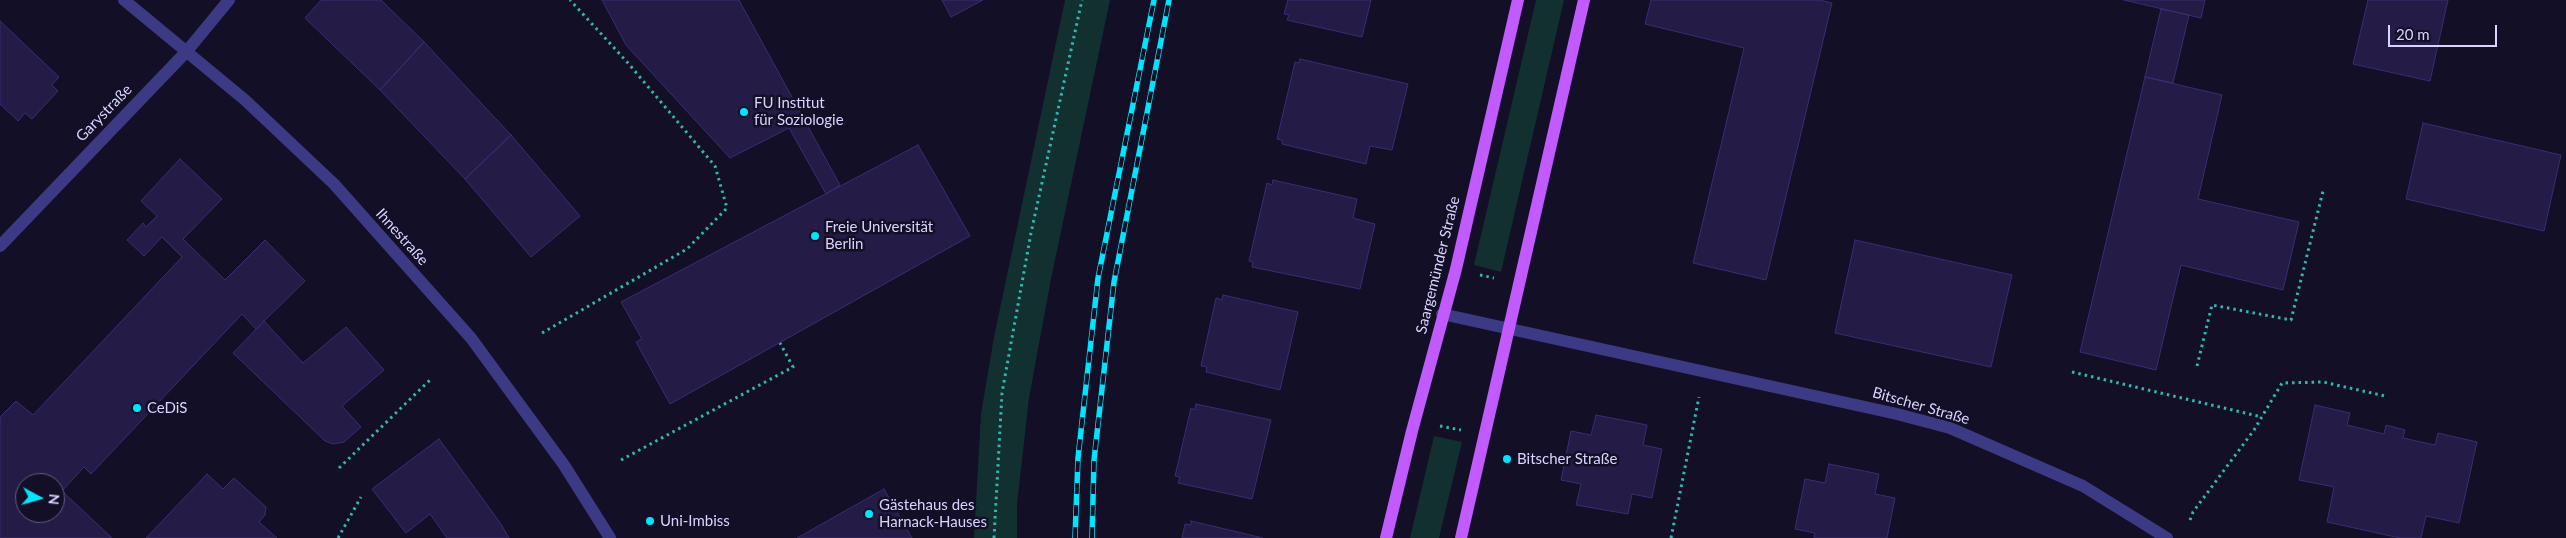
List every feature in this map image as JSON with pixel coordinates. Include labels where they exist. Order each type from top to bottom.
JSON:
[{"type":"main road","name":"Saargemünder Straße","points":[[1386,538],[1442,314],[1456,269],[1518,0]]},
{"type":"main road","points":[[1461,538],[1584,0]]},
{"type":"street","name":"Ihnestraße","points":[[124,0],[245,100],[334,184],[471,338],[564,465],[610,538]]},
{"type":"street","name":"Garystraße","points":[[0,246],[187,51],[229,0]]},
{"type":"street","name":"Bitscher Straße","points":[[1442,314],[1897,414],[1950,428],[2083,486],[2167,538]]},
{"type":"path","points":[[542,333],[687,249],[727,208],[715,166],[628,63],[570,0]]},
{"type":"path","points":[[994,538],[1002,393],[1031,233],[1082,0]]},
{"type":"path","points":[[2197,366],[2212,305],[2291,320],[2323,191]]},
{"type":"path","points":[[1472,273],[1499,279]]},
{"type":"path","points":[[622,460],[793,367],[780,343]]},
{"type":"path","points":[[2072,372],[2262,417]]},
{"type":"path","points":[[339,468],[431,379]]},
{"type":"path","points":[[2190,520],[2262,417],[2282,383],[2322,382],[2385,396]]},
{"type":"path","points":[[1671,538],[1700,396]]},
{"type":"path","points":[[1437,425],[1464,431]]},
{"type":"path","points":[[338,538],[361,497]]},
{"type":"green space","points":[[1065,0],[1110,0],[1051,279],[1029,398],[1017,504],[1017,538],[974,538],[981,414],[994,337]]},
{"type":"green space","points":[[1536,0],[1564,0],[1501,272],[1474,265]]},
{"type":"green space","points":[[1434,436],[1462,442],[1439,538],[1410,538]]},
{"type":"building","points":[[321,0],[381,0],[424,42],[380,90],[305,18]]},
{"type":"building","name":"FU Institut für Soziologie","points":[[602,0],[739,0],[840,185],[826,194],[789,128],[730,158],[626,45]]},
{"type":"building","points":[[942,0],[983,0],[951,17]]},
{"type":"building","points":[[1288,0],[1371,0],[1362,37],[1287,20],[1289,15],[1284,14]]},
{"type":"building","points":[[1651,0],[1819,0],[1832,3],[1766,280],[1693,263],[1744,48],[1645,24]]},
{"type":"building","points":[[2124,0],[2205,0],[2201,18]]},
{"type":"building","points":[[2368,0],[2448,0],[2430,81],[2353,64]]},
{"type":"building","points":[[2161,9],[2189,15],[2173,83],[2145,77]]},
{"type":"building","points":[[0,21],[59,77],[52,85],[58,91],[32,119],[25,113],[18,121],[0,104]]},
{"type":"building","points":[[424,42],[511,135],[465,179],[380,90]]},
{"type":"building","points":[[1300,59],[1408,84],[1392,150],[1370,146],[1366,164],[1282,144],[1282,140],[1277,139],[1295,62],[1299,63]]},
{"type":"building","points":[[2145,77],[2222,95],[2198,199],[2299,222],[2283,290],[2181,265],[2156,370],[2080,352]]},
{"type":"building","points":[[2423,123],[2561,155],[2544,231],[2406,199]]},
{"type":"building","points":[[511,135],[580,216],[531,257],[465,179]]},
{"type":"building","points":[[918,145],[970,236],[670,404],[636,342],[642,339],[621,302]]},
{"type":"building","points":[[180,159],[222,199],[183,239],[225,280],[265,240],[305,281],[256,329],[242,314],[91,474],[84,467],[65,488],[65,473],[15,473],[15,523],[65,523],[65,494],[112,538],[0,538],[0,417],[16,401],[33,415],[182,257],[162,237],[144,256],[127,240],[143,223],[146,227],[157,216],[141,201]]},
{"type":"building","points":[[1273,180],[1357,199],[1353,218],[1375,224],[1360,289],[1252,267],[1253,262],[1249,261],[1267,183],[1272,185]]},
{"type":"building","points":[[1855,240],[2012,275],[1991,367],[1835,333]]},
{"type":"building","points":[[1223,295],[1298,312],[1280,390],[1206,372],[1207,367],[1201,366],[1216,298],[1222,300]]},
{"type":"building","points":[[264,321],[303,363],[346,327],[384,370],[342,406],[361,427],[344,442],[333,444],[325,441],[233,353]]},
{"type":"building","points":[[1196,404],[1271,420],[1252,499],[1178,483],[1180,477],[1175,476],[1191,408],[1195,410]]},
{"type":"building","points":[[2315,405],[2350,413],[2347,425],[2384,434],[2386,425],[2405,430],[2403,438],[2435,445],[2438,433],[2477,442],[2459,523],[2426,516],[2421,538],[2400,538],[2327,522],[2334,487],[2299,480]]},
{"type":"building","points":[[1596,415],[1647,425],[1643,445],[1662,449],[1652,498],[1632,494],[1628,514],[1576,505],[1581,484],[1561,480],[1571,431],[1591,435]]},
{"type":"building","points":[[439,439],[501,524],[509,538],[447,538],[430,514],[406,533],[372,489]]},
{"type":"building","points":[[1829,464],[1879,474],[1875,494],[1895,498],[1887,538],[1814,538],[1815,533],[1795,529],[1805,479],[1825,483]]},
{"type":"building","points":[[207,474],[223,489],[234,478],[266,507],[265,515],[259,522],[277,538],[146,538]]},
{"type":"building","name":"Gästehaus des Harnack-Hauses","points":[[884,489],[912,538],[797,538]]},
{"type":"building","points":[[1191,521],[1263,538],[1182,538],[1185,524],[1191,525]]},
{"type":"railway","points":[[1075,538],[1078,458],[1098,278],[1154,0]]},
{"type":"railway","points":[[1092,538],[1094,460],[1114,282],[1169,0]]},
{"type":"place","name":"FU Institut für Soziologie","points":[[744,112]]},
{"type":"place","name":"Freie Universität Berlin","points":[[815,236]]},
{"type":"place","name":"CeDiS","points":[[137,408]]},
{"type":"place","name":"Bitscher Straße","points":[[1507,459]]},
{"type":"place","name":"Gästehaus des Harnack-Hauses","points":[[869,514]]},
{"type":"place","name":"Uni-Imbiss","points":[[650,521]]}]
